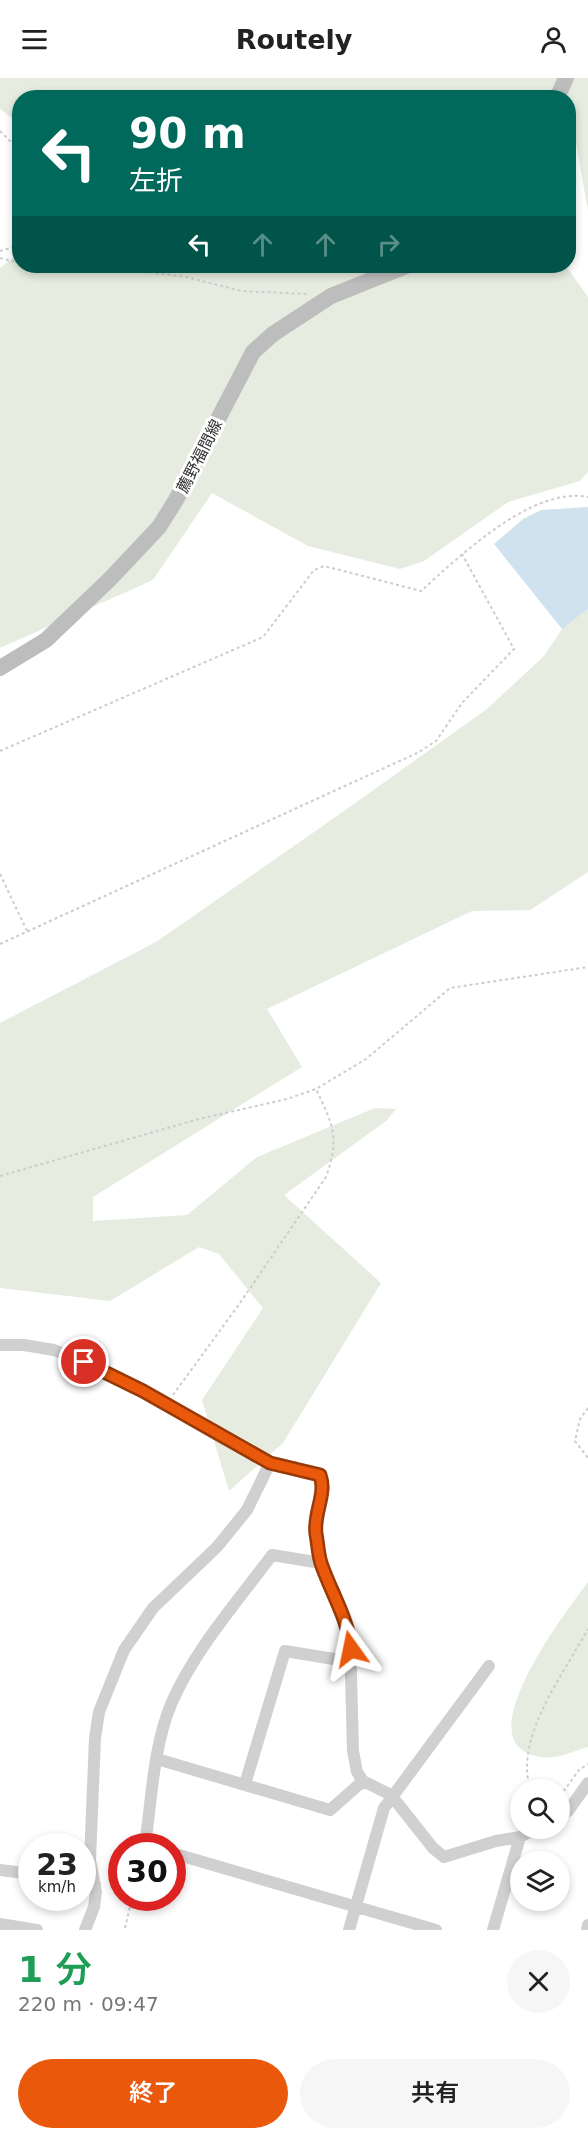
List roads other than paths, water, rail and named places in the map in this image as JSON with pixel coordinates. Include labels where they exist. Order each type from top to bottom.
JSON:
[{"type":"main road","name":"薦野福間線","points":[[0,668],[46,640],[136,553],[159,526],[176,500],[253,352],[273,334],[331,296],[388,273]]},
{"type":"street","points":[[0,1345],[24,1345],[54,1350],[84,1362],[270,1463],[320,1475],[324,1486],[317,1509],[315,1529],[321,1563],[347,1628],[352,1662],[353,1751],[357,1772],[363,1781],[391,1796],[433,1848],[444,1857],[510,1839]]},
{"type":"street","points":[[91,1833],[95,1738],[99,1712],[124,1650],[153,1608],[217,1547],[247,1510],[270,1463]]},
{"type":"street","points":[[147,1833],[162,1734],[172,1703],[191,1664],[272,1555],[321,1563]]},
{"type":"street","points":[[245,1784],[285,1651],[352,1662]]},
{"type":"street","points":[[349,1930],[384,1808],[489,1666]]},
{"type":"street","points":[[157,1759],[330,1810],[363,1781]]},
{"type":"street","points":[[570,1809],[583,1799],[588,1783]]},
{"type":"street","points":[[493,1930],[519,1839]]},
{"type":"street","points":[[186,1857],[436,1930]]},
{"type":"street","points":[[0,1870],[18,1872]]},
{"type":"street","points":[[89,1929],[93,1911]]},
{"type":"street","points":[[0,1924],[37,1930]]},
{"type":"street","points":[[587,1930],[588,1925]]},
{"type":"water","points":[[588,507],[588,609],[562,629],[494,544],[523,519],[541,510]]}]
